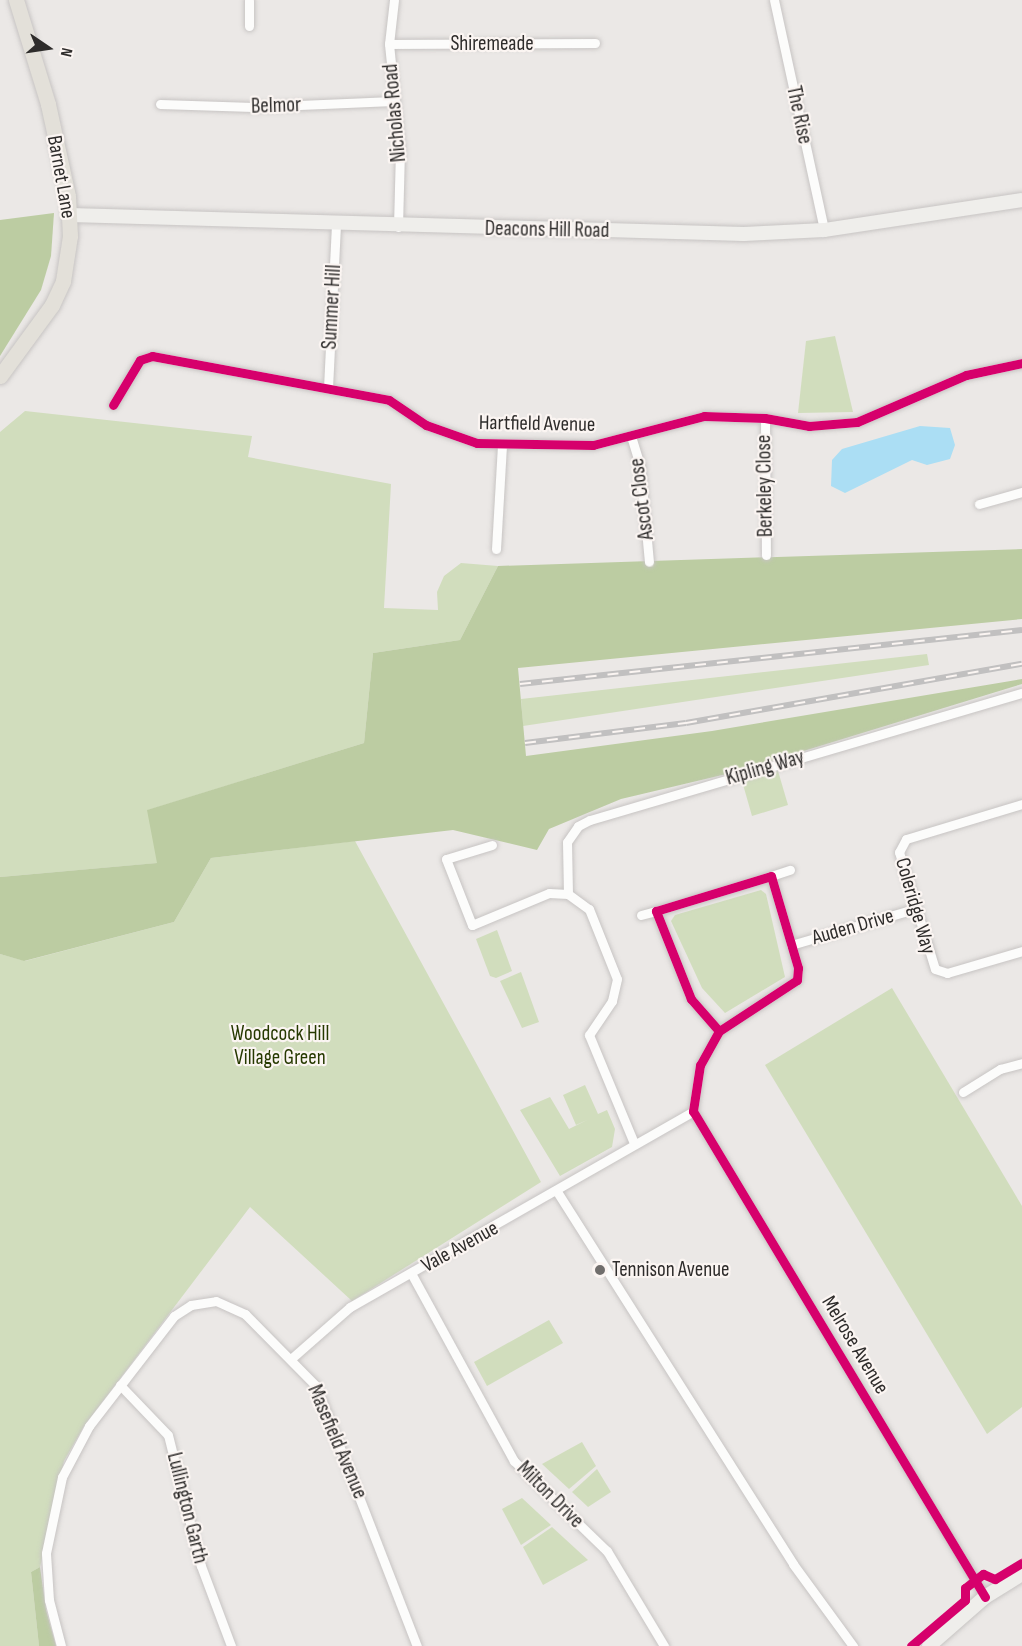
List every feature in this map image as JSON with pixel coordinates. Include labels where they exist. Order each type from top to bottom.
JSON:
[{"type":"main road","name":"Barnet Lane","points":[[0,376],[36,328],[63,281],[70,215],[48,104],[16,0]]},
{"type":"street","points":[[249,0],[249,26]]},
{"type":"street","name":"Nicholas Road","points":[[394,0],[389,44],[393,101],[400,150],[398,227]]},
{"type":"street","name":"The Rise","points":[[774,0],[824,230]]},
{"type":"street","name":"Shiremeade","points":[[389,44],[596,43]]},
{"type":"street","name":"Belmor","points":[[160,104],[253,107],[393,101]]},
{"type":"street","name":"Deacons Hill Road","points":[[70,215],[398,227],[744,234],[824,230],[1022,200]]},
{"type":"street","name":"Summer Hill","points":[[328,388],[336,225]]},
{"type":"street","name":"Hartfield Avenue","points":[[113,405],[140,360],[152,356],[389,400],[456,438],[502,444],[593,445],[704,416],[765,418],[809,426],[858,422],[966,375],[1022,365]]},
{"type":"street","name":"Berkeley Close","points":[[765,418],[766,555]]},
{"type":"street","name":"Ascot Close","points":[[631,436],[640,465],[649,562]]},
{"type":"street","points":[[496,549],[502,444]]},
{"type":"street","points":[[979,504],[1022,492]]},
{"type":"street","name":"Kipling Way","points":[[568,894],[567,842],[578,826],[590,820],[1022,693]]},
{"type":"street","name":"Coleridge Way","points":[[1022,804],[906,839],[899,852],[914,909],[932,963],[941,972],[1022,951]]},
{"type":"street","points":[[492,844],[446,859],[472,925],[549,893],[568,894],[589,909],[617,979],[612,1001],[589,1035],[634,1143],[693,1111],[700,1065],[719,1031],[797,980],[791,945],[771,876]]},
{"type":"street","points":[[641,915],[790,870]]},
{"type":"street","name":"Auden Drive","points":[[791,945],[914,909]]},
{"type":"street","points":[[656,911],[691,999],[719,1031]]},
{"type":"street","points":[[963,1092],[1000,1069],[1022,1063]]},
{"type":"street","name":"Melrose Avenue","points":[[693,1111],[985,1597]]},
{"type":"street","name":"Vale Avenue","points":[[292,1358],[330,1320],[634,1143]]},
{"type":"street","points":[[556,1190],[793,1564],[852,1645]]},
{"type":"street","name":"Milton Drive","points":[[411,1273],[514,1461],[607,1551],[664,1646]]},
{"type":"street","name":"Masefield Avenue","points":[[61,1646],[46,1569],[51,1516],[74,1451],[120,1385],[174,1316],[191,1305],[216,1301],[235,1308],[292,1358],[324,1402],[417,1646]]},
{"type":"street","name":"Lullington Garth","points":[[120,1385],[168,1435],[201,1566],[231,1646]]},
{"type":"street","points":[[929,1646],[985,1597],[1022,1574]]},
{"type":"green space","points":[[54,213],[51,256],[41,290],[0,356],[0,220]]},
{"type":"green space","points":[[835,336],[853,412],[798,413],[806,341]]},
{"type":"green space","points":[[25,411],[252,436],[248,457],[391,484],[384,608],[438,610],[437,592],[444,576],[461,563],[498,566],[460,640],[373,653],[364,743],[148,810],[158,863],[0,877],[0,432]]},
{"type":"green space","points":[[1022,549],[1022,619],[518,668],[526,756],[712,731],[1022,679],[1022,684],[735,772],[621,799],[549,829],[537,850],[453,830],[211,858],[174,922],[24,961],[0,954],[0,877],[157,863],[147,810],[364,743],[373,653],[460,640],[498,566]]},
{"type":"green space","points":[[927,654],[929,665],[523,726],[521,699]]},
{"type":"green space","points":[[778,771],[788,805],[752,816],[742,781]]},
{"type":"green space","name":"Woodcock Hill Village Green","points":[[355,841],[541,1182],[352,1301],[250,1207],[84,1426],[64,1461],[40,1567],[31,1572],[39,1646],[0,1646],[0,954],[25,961],[174,922],[211,858]]},
{"type":"green space","points":[[761,890],[766,894],[785,977],[725,1013],[702,988],[671,921],[675,915]]},
{"type":"green space","points":[[497,930],[512,971],[496,978],[490,976],[476,939]]},
{"type":"green space","points":[[521,972],[539,1022],[522,1028],[500,981]]},
{"type":"green space","points":[[892,988],[1022,1206],[1022,1407],[987,1434],[765,1065]]},
{"type":"green space","points":[[585,1085],[598,1114],[607,1110],[615,1129],[612,1147],[560,1176],[520,1110],[550,1097],[569,1129],[587,1120],[576,1125],[563,1095]]},
{"type":"green space","points":[[549,1320],[563,1343],[487,1386],[474,1362]]},
{"type":"green space","points":[[582,1442],[596,1466],[569,1489],[542,1464]]},
{"type":"green space","points":[[597,1469],[611,1492],[588,1507],[572,1492]]},
{"type":"green space","points":[[522,1498],[551,1525],[521,1545],[502,1509]]},
{"type":"green space","points":[[552,1527],[588,1560],[543,1585],[523,1547]]},
{"type":"green space","points":[[40,1567],[46,1610],[56,1646],[39,1646],[31,1572]]},
{"type":"water","points":[[920,426],[950,428],[955,445],[950,459],[927,465],[912,460],[845,493],[831,486],[832,460],[842,449]]},
{"type":"railway","points":[[520,684],[1022,630]]},
{"type":"railway","points":[[525,743],[686,723],[1022,664]]},
{"type":"cycle path","points":[[113,405],[140,360],[152,356],[389,400],[426,425],[477,443],[593,445],[704,416],[765,418],[809,426],[857,422],[966,375],[1022,363]]},
{"type":"cycle path","points":[[719,1031],[691,999],[656,911],[771,876],[798,968],[797,980],[719,1031],[700,1065],[693,1111],[985,1597]]},
{"type":"cycle path","points":[[911,1646],[965,1600],[965,1588],[983,1574],[995,1579],[1022,1563]]},
{"type":"place","name":"Tennison Avenue","points":[[600,1270]]}]
